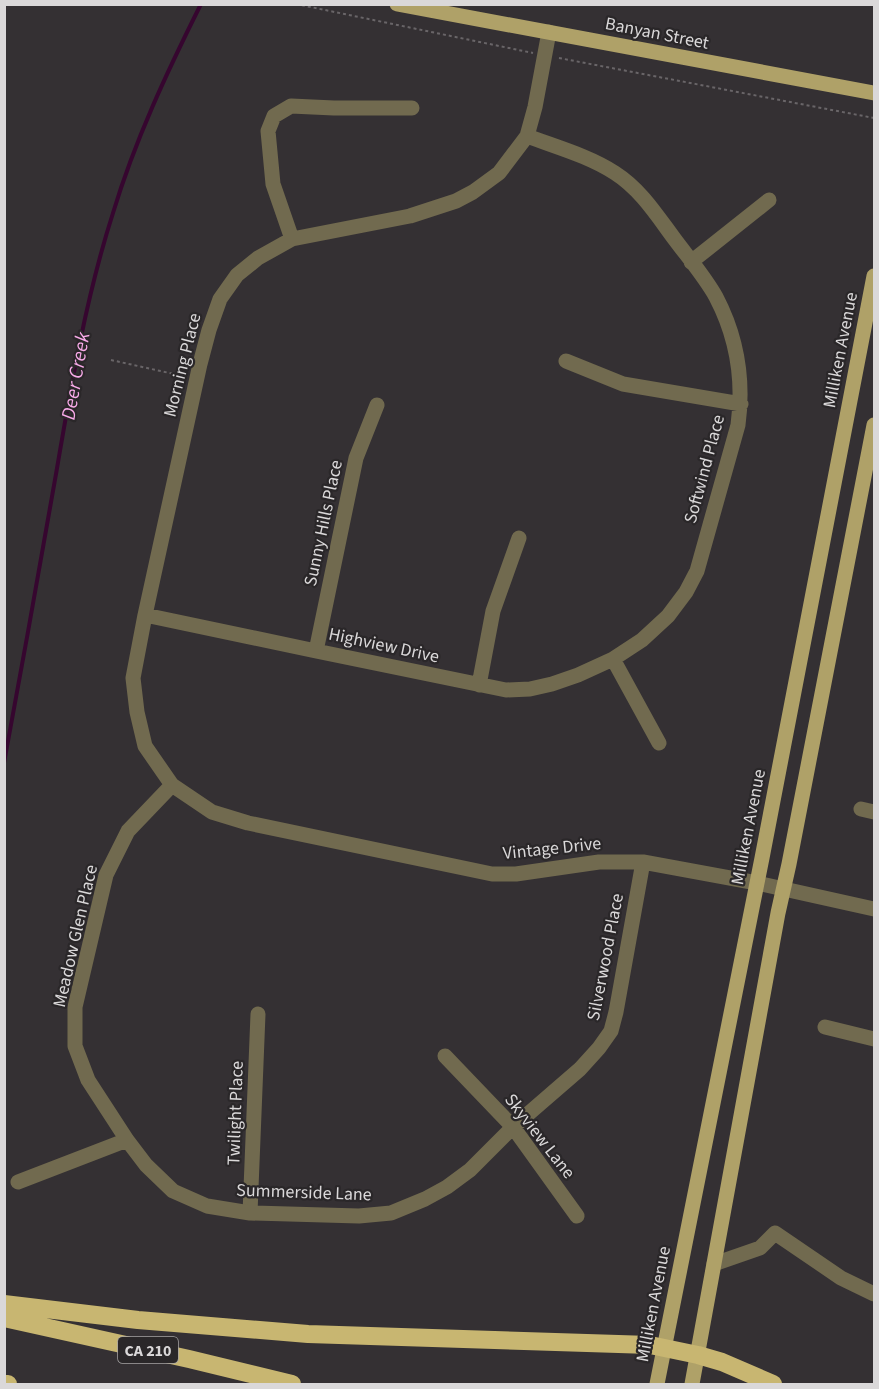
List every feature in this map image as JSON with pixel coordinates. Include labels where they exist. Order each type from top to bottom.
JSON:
[{"type":"highway","points":[[4,1304],[138,1320],[308,1334],[650,1345],[722,1362],[773,1384]]},
{"type":"highway","name":"CA 210","points":[[4,1318],[292,1384]]},
{"type":"main road","name":"Banyan Street","points":[[397,4],[874,93]]},
{"type":"main road","name":"Milliken Avenue","points":[[657,1384],[757,883],[874,276]]},
{"type":"main road","points":[[692,1384],[783,889],[874,425]]},
{"type":"street","name":"Morning Place","points":[[172,785],[145,746],[137,712],[133,678],[209,330],[220,299],[237,275],[258,258],[291,239],[410,216],[456,201],[499,173],[527,136],[535,107],[549,32]]},
{"type":"street","points":[[291,239],[273,184],[268,131],[274,116],[291,106],[412,108]]},
{"type":"street","name":"Softwind Place","points":[[527,136],[583,157],[614,173],[635,189],[715,295],[731,330],[738,363],[741,404],[738,425],[697,571],[686,592],[668,616],[642,640],[613,659]]},
{"type":"street","points":[[691,262],[769,200]]},
{"type":"street","points":[[566,361],[623,384],[741,404]]},
{"type":"street","name":"Sunny Hills Place","points":[[316,651],[356,458],[377,405]]},
{"type":"street","points":[[479,685],[493,611],[519,538]]},
{"type":"street","name":"Highview Drive","points":[[145,615],[506,690],[530,689],[578,675],[613,659]]},
{"type":"street","points":[[613,659],[659,743]]},
{"type":"street","name":"Vintage Drive","points":[[172,785],[212,812],[248,823],[492,874],[516,874],[599,862],[643,862],[757,883],[874,909]]},
{"type":"street","name":"Meadow Glen Place","points":[[127,1140],[88,1080],[75,1046],[75,1007],[106,875],[128,831],[172,785]]},
{"type":"street","name":"Silverwood Place","points":[[513,1127],[580,1069],[611,1031],[643,862]]},
{"type":"street","name":"Twilight Place","points":[[250,1213],[258,1014]]},
{"type":"street","points":[[825,1027],[874,1039]]},
{"type":"street","name":"Skyview Lane","points":[[444,1056],[513,1127],[577,1216]]},
{"type":"street","name":"Summerside Lane","points":[[127,1140],[146,1165],[173,1191],[207,1206],[250,1213],[359,1216],[391,1213],[447,1187],[470,1170],[513,1127]]},
{"type":"street","points":[[18,1182],[127,1140]]},
{"type":"street","points":[[714,1264],[759,1248],[775,1233],[841,1278],[874,1294]]},
{"type":"path","points":[[296,4],[545,55],[874,118]]},
{"type":"path","points":[[111,360],[198,379]]},
{"type":"waterway","name":"Deer Creek","points":[[4,763],[74,375],[103,245],[131,159],[164,81],[201,4]]}]
